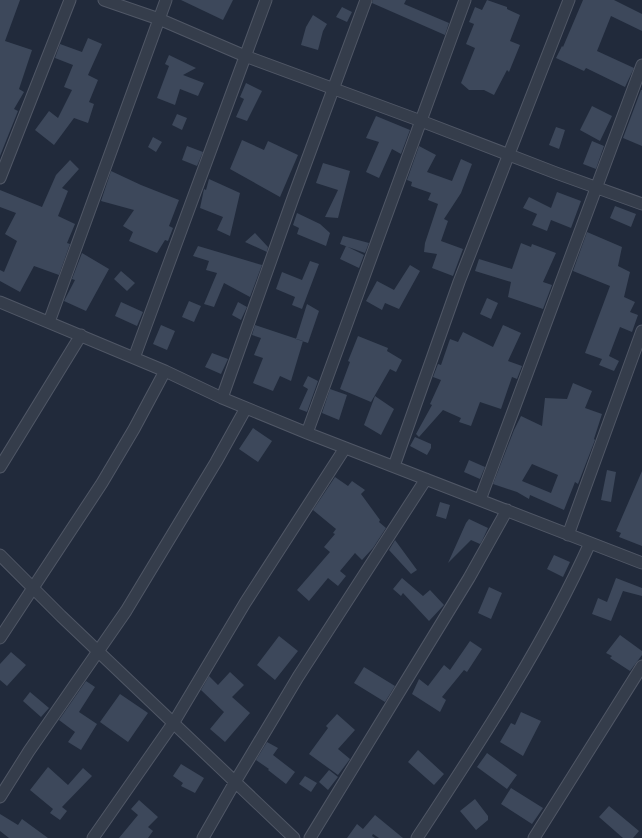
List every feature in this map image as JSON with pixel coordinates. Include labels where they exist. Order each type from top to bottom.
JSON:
[{"type":"street","points":[[0,178],[70,0]]},
{"type":"street","points":[[104,0],[159,19],[245,56],[421,120],[556,173],[642,204]]},
{"type":"street","points":[[49,322],[166,0]]},
{"type":"street","points":[[134,358],[266,0]]},
{"type":"street","points":[[222,398],[366,0]]},
{"type":"street","points":[[307,433],[465,0]]},
{"type":"street","points":[[394,466],[459,282],[569,0]]},
{"type":"street","points":[[480,500],[642,65]]},
{"type":"street","points":[[0,302],[165,370],[222,398],[307,433],[568,535],[642,562]]},
{"type":"street","points":[[568,535],[642,331]]},
{"type":"street","points":[[0,467],[81,335]]},
{"type":"street","points":[[0,638],[102,483],[134,429],[165,370]]},
{"type":"street","points":[[0,797],[29,751],[126,611],[176,529],[246,408]]},
{"type":"street","points":[[93,838],[174,722],[245,602],[345,448]]},
{"type":"street","points":[[203,838],[234,782],[302,671],[426,479]]},
{"type":"street","points":[[310,838],[469,578],[507,510]]},
{"type":"street","points":[[417,838],[499,713],[546,634],[590,543]]},
{"type":"street","points":[[0,555],[98,652],[174,722],[234,782],[294,838]]},
{"type":"street","points":[[534,838],[642,666]]},
{"type":"building","points":[[0,0],[20,0],[5,41],[32,50],[19,89],[24,92],[14,109],[18,111],[0,156]]},
{"type":"building","points":[[181,0],[233,0],[223,20]]},
{"type":"building","points":[[373,0],[406,0],[404,4],[449,23],[445,35],[372,3]]},
{"type":"building","points":[[487,0],[507,7],[507,9],[520,15],[510,41],[520,45],[509,72],[507,70],[494,95],[484,90],[469,90],[461,83],[475,48],[466,44],[474,24],[469,22],[475,7],[482,10]]},
{"type":"building","points":[[583,0],[614,0],[642,14],[642,31],[611,16],[597,51],[634,68],[625,87],[586,68],[584,71],[556,58],[562,46],[563,47]]},
{"type":"building","points":[[342,7],[352,12],[347,22],[336,17]]},
{"type":"building","points":[[313,15],[327,24],[323,31],[318,50],[301,45],[306,27]]},
{"type":"building","points":[[88,38],[102,44],[88,75],[98,80],[89,102],[94,104],[88,123],[74,118],[54,145],[35,130],[49,111],[58,118],[72,90],[64,87],[73,65],[55,58],[60,44],[82,52]]},
{"type":"building","points":[[169,55],[196,68],[183,75],[204,83],[198,96],[180,89],[175,105],[157,98],[169,66],[165,64]]},
{"type":"building","points":[[246,83],[262,91],[247,121],[236,117],[244,99],[240,97]]},
{"type":"building","points":[[642,90],[642,146],[623,138]]},
{"type":"building","points":[[592,106],[612,116],[600,141],[580,130]]},
{"type":"building","points":[[177,114],[187,118],[182,130],[172,125]]},
{"type":"building","points":[[376,116],[410,130],[401,154],[392,149],[379,178],[366,172],[379,142],[366,138]]},
{"type":"building","points":[[556,127],[565,130],[559,149],[549,145]]},
{"type":"building","points":[[153,137],[162,142],[156,152],[148,147]]},
{"type":"building","points":[[242,140],[264,150],[268,141],[298,155],[280,197],[230,169]]},
{"type":"building","points":[[592,141],[604,146],[596,169],[583,164]]},
{"type":"building","points":[[187,146],[203,152],[197,166],[182,160]]},
{"type":"building","points":[[419,146],[436,155],[427,172],[452,181],[461,159],[472,164],[461,193],[444,219],[448,221],[441,241],[463,249],[453,276],[432,268],[437,254],[424,252],[425,243],[438,204],[428,200],[431,193],[411,186],[412,182],[407,180]]},
{"type":"building","points":[[70,160],[79,169],[62,188],[68,191],[58,216],[75,224],[67,243],[70,244],[59,275],[34,266],[20,292],[0,281],[0,270],[4,272],[17,241],[5,234],[16,213],[0,207],[0,190],[42,207],[56,175]]},
{"type":"building","points":[[323,163],[350,171],[338,218],[325,217],[338,190],[316,183]]},
{"type":"building","points":[[111,171],[179,200],[169,226],[173,228],[168,241],[165,240],[157,253],[129,241],[133,232],[123,226],[134,210],[101,201]]},
{"type":"building","points":[[209,179],[240,193],[230,236],[217,230],[223,217],[200,208],[204,189],[206,190]]},
{"type":"building","points":[[557,192],[581,201],[571,228],[551,220],[547,231],[532,225],[537,214],[523,208],[529,197],[551,208]]},
{"type":"building","points":[[615,206],[636,214],[631,227],[610,218]]},
{"type":"building","points":[[297,213],[320,224],[330,233],[326,246],[297,234],[299,228],[293,225]]},
{"type":"building","points":[[587,232],[622,247],[618,266],[630,272],[624,297],[635,302],[630,312],[638,315],[632,332],[620,327],[609,356],[619,361],[614,371],[599,365],[602,359],[585,353],[610,286],[573,271]]},
{"type":"building","points":[[255,233],[268,247],[267,252],[245,242]]},
{"type":"building","points":[[343,236],[369,243],[365,253],[340,244]]},
{"type":"building","points":[[521,243],[531,247],[532,244],[556,253],[543,282],[552,285],[543,309],[508,297],[511,282],[475,271],[479,259],[512,269]]},
{"type":"building","points":[[198,246],[262,265],[250,297],[224,283],[214,307],[204,304],[217,273],[206,270],[209,261],[193,256]]},
{"type":"building","points":[[346,246],[364,255],[359,268],[340,259]]},
{"type":"building","points":[[82,253],[109,269],[86,311],[64,301],[75,280],[72,279]]},
{"type":"building","points":[[310,261],[319,264],[302,309],[292,305],[295,297],[276,289],[282,272],[302,280]]},
{"type":"building","points":[[410,265],[420,271],[399,309],[385,303],[382,310],[366,301],[377,281],[394,290]]},
{"type":"building","points":[[121,271],[135,283],[127,291],[114,279]]},
{"type":"building","points":[[487,298],[498,303],[491,319],[480,314]]},
{"type":"building","points":[[189,301],[201,306],[194,322],[182,317]]},
{"type":"building","points":[[121,302],[143,312],[137,326],[115,316]]},
{"type":"building","points":[[238,302],[247,307],[241,320],[232,315]]},
{"type":"building","points":[[307,304],[319,311],[308,343],[296,339]]},
{"type":"building","points":[[161,325],[175,331],[167,350],[153,344]]},
{"type":"building","points":[[255,325],[303,341],[291,381],[280,376],[273,391],[253,383],[263,358],[254,355],[261,338],[252,335]]},
{"type":"building","points":[[503,325],[521,333],[508,361],[522,366],[517,379],[512,377],[501,409],[480,402],[471,426],[459,422],[461,418],[443,410],[419,437],[416,434],[432,405],[430,404],[441,380],[433,377],[438,364],[441,365],[450,339],[458,342],[463,332],[493,347]]},
{"type":"building","points":[[358,336],[388,348],[387,351],[402,360],[396,372],[390,369],[371,402],[340,389],[350,362],[348,361]]},
{"type":"building","points":[[212,353],[228,359],[221,374],[205,367]]},
{"type":"building","points":[[308,376],[318,381],[307,412],[299,409],[308,389],[303,386]]},
{"type":"building","points":[[573,383],[592,391],[585,408],[602,414],[594,439],[595,440],[578,484],[575,482],[564,510],[530,495],[529,499],[517,492],[493,484],[521,416],[542,426],[545,398],[567,399]],"holes":[[[532,464],[558,475],[551,493],[522,481]]]},
{"type":"building","points":[[330,389],[347,395],[339,420],[322,413]]},
{"type":"building","points":[[375,396],[394,409],[381,435],[364,425]]},
{"type":"building","points":[[253,428],[272,441],[258,462],[239,449]]},
{"type":"building","points":[[415,437],[431,444],[431,448],[427,455],[410,446]]},
{"type":"building","points":[[469,460],[485,467],[480,479],[464,472]]},
{"type":"building","points":[[607,470],[616,472],[611,502],[601,500]]},
{"type":"building","points":[[642,471],[642,546],[619,537],[621,533],[616,531]]},
{"type":"building","points":[[335,477],[348,486],[352,481],[365,490],[361,494],[380,520],[379,522],[386,528],[373,548],[362,560],[355,553],[340,571],[346,576],[338,586],[328,578],[309,601],[297,590],[330,552],[324,547],[335,534],[333,533],[336,529],[313,510]]},
{"type":"building","points":[[440,502],[450,505],[446,519],[436,516]]},
{"type":"building","points":[[469,519],[488,528],[482,541],[480,544],[471,540],[448,563],[466,523]]},
{"type":"building","points":[[395,540],[417,570],[411,574],[389,550]]},
{"type":"building","points":[[554,555],[570,562],[563,577],[547,569]]},
{"type":"building","points":[[402,578],[423,596],[430,590],[444,605],[429,621],[403,593],[401,596],[393,589]]},
{"type":"building","points":[[616,578],[642,588],[642,596],[623,591],[611,621],[592,614],[598,598],[607,602]]},
{"type":"building","points":[[489,587],[502,593],[491,619],[478,613]]},
{"type":"building","points":[[620,635],[642,651],[642,655],[630,671],[610,658],[612,656],[606,653]]},
{"type":"building","points":[[279,636],[298,651],[275,680],[257,665]]},
{"type":"building","points":[[470,641],[482,649],[467,672],[464,670],[442,697],[446,700],[440,712],[412,694],[419,679],[428,686],[444,665],[450,670]]},
{"type":"building","points":[[11,652],[26,665],[7,686],[0,680],[0,664]]},
{"type":"building","points":[[364,667],[395,686],[385,702],[354,683]]},
{"type":"building","points":[[230,672],[244,685],[232,697],[250,713],[225,742],[210,729],[224,712],[201,690],[209,676],[218,685]]},
{"type":"building","points":[[86,681],[95,687],[79,712],[97,724],[81,750],[68,742],[75,732],[59,720]]},
{"type":"building","points":[[30,692],[49,708],[41,717],[23,701]]},
{"type":"building","points":[[120,694],[148,713],[128,742],[100,722]]},
{"type":"building","points":[[521,712],[541,721],[523,756],[500,742],[511,723],[515,725]]},
{"type":"building","points":[[337,714],[355,730],[338,749],[350,759],[338,775],[309,754],[328,728],[326,726]]},
{"type":"building","points":[[267,742],[278,748],[273,755],[295,772],[286,784],[256,760]]},
{"type":"building","points":[[418,750],[444,774],[434,785],[408,762]]},
{"type":"building","points":[[487,753],[517,775],[507,789],[477,767]]},
{"type":"building","points":[[181,764],[204,778],[195,793],[181,786],[183,783],[173,776]]},
{"type":"building","points":[[48,767],[68,785],[83,768],[92,776],[62,807],[67,811],[60,820],[50,813],[53,809],[30,790]]},
{"type":"building","points":[[329,770],[338,777],[328,790],[319,782]]},
{"type":"building","points":[[305,776],[317,783],[311,792],[299,784]]},
{"type":"building","points":[[511,788],[543,808],[532,824],[501,804]]},
{"type":"building","points":[[475,799],[488,816],[488,820],[476,830],[460,811]]},
{"type":"building","points":[[139,800],[158,817],[148,827],[153,831],[148,838],[119,838],[138,815],[131,809]]},
{"type":"building","points":[[609,806],[639,831],[633,838],[623,838],[599,817]]},
{"type":"building","points":[[0,814],[18,825],[22,819],[48,838],[9,838],[0,831]]},
{"type":"building","points":[[375,815],[403,838],[379,838],[373,834],[372,836],[375,838],[347,838],[357,824],[363,829]]}]
